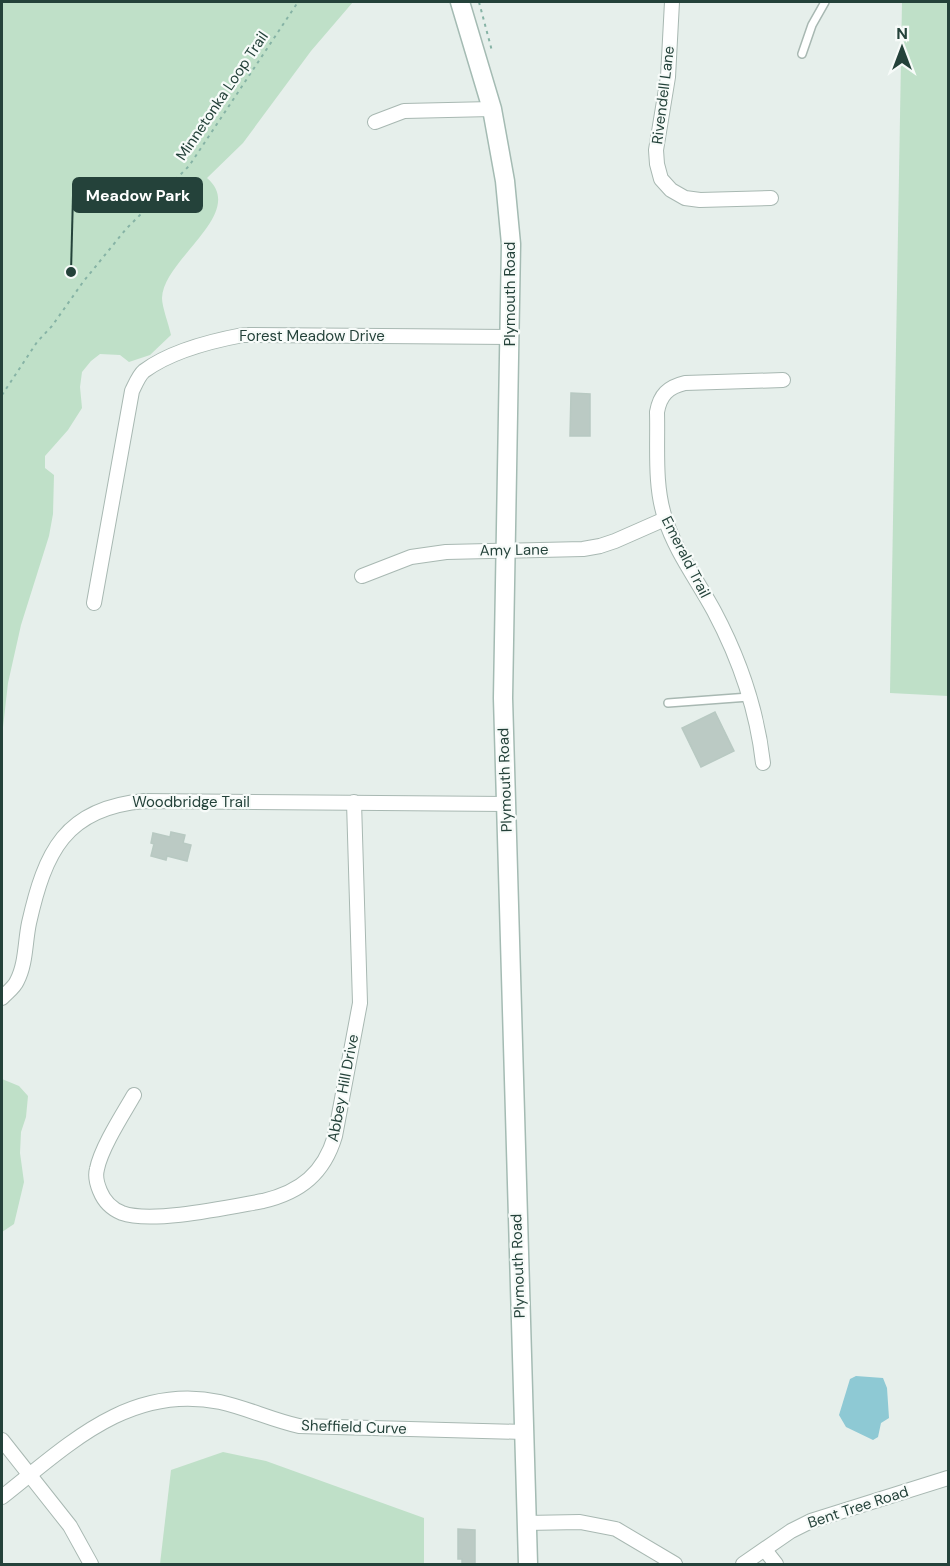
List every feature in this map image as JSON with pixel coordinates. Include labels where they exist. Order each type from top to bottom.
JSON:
[{"type":"main road","name":"Plymouth Road","points":[[460,2],[492,109],[505,181],[511,244],[503,698],[528,1564]]},
{"type":"street","name":"Rivendell Lane","points":[[672,2],[668,77],[656,150],[657,164],[662,178],[672,190],[685,198],[700,200],[771,198]]},
{"type":"street","points":[[375,122],[404,111],[492,109]]},
{"type":"street","name":"Forest Meadow Drive","points":[[94,603],[132,391],[142,372],[185,350],[214,340],[243,335],[510,337]]},
{"type":"street","name":"Emerald Trail","points":[[763,763],[760,737],[743,676],[716,614],[665,519],[659,485],[657,412],[659,401],[674,385],[783,380]]},
{"type":"street","name":"Amy Lane","points":[[362,576],[411,557],[446,552],[583,549],[600,546],[665,519]]},
{"type":"street","name":"Woodbridge Trail","points":[[2,998],[17,983],[23,962],[29,922],[48,858],[79,822],[99,810],[120,803],[144,801],[506,804]]},
{"type":"street","name":"Abbey Hill Drive","points":[[134,1095],[101,1156],[97,1169],[97,1182],[101,1194],[109,1205],[120,1212],[133,1216],[163,1216],[263,1202],[279,1198],[294,1190],[318,1171],[330,1154],[335,1136],[360,1003],[354,802]]},
{"type":"street","name":"Sheffield Curve","points":[[2,1497],[81,1435],[106,1419],[133,1407],[171,1400],[219,1402],[279,1422],[299,1426],[523,1432]]},
{"type":"street","points":[[2,1440],[70,1526],[91,1564]]},
{"type":"street","name":"Bent Tree Road","points":[[743,1564],[791,1531],[811,1521],[948,1478]]},
{"type":"street","points":[[526,1523],[580,1522],[616,1529],[675,1564]]},
{"type":"street","points":[[765,1550],[776,1564]]},
{"type":"lane","points":[[802,54],[812,25],[825,2]]},
{"type":"lane","points":[[668,703],[749,697]]},
{"type":"path","name":"Minnetonka Loop Trail","points":[[2,395],[37,342],[52,326],[83,282],[126,229],[189,166],[298,2]]},
{"type":"path","points":[[479,2],[492,51]]},
{"type":"green space","points":[[2,2],[353,2],[311,51],[243,143],[207,178],[217,192],[217,206],[211,221],[166,283],[162,298],[171,335],[150,355],[129,362],[120,355],[100,354],[82,372],[80,387],[82,408],[68,430],[45,456],[45,468],[54,475],[53,514],[49,536],[21,625],[8,683],[2,736]]},
{"type":"green space","points":[[902,2],[948,2],[948,696],[890,693]]},
{"type":"green space","points":[[2,1079],[19,1086],[28,1096],[26,1117],[21,1132],[20,1153],[24,1182],[14,1224],[2,1232]]},
{"type":"green space","points":[[223,1452],[266,1461],[424,1518],[424,1564],[160,1564],[171,1470]]},
{"type":"water","points":[[856,1376],[883,1378],[887,1388],[889,1418],[881,1423],[878,1437],[873,1440],[846,1427],[839,1415],[850,1379]]},
{"type":"building","points":[[571,393],[590,394],[590,436],[570,436]]},
{"type":"building","points":[[715,712],[734,751],[701,767],[682,728]]},
{"type":"building","points":[[171,832],[185,835],[183,843],[191,845],[187,861],[167,856],[166,860],[151,856],[154,844],[151,843],[153,833],[170,837]]},
{"type":"building","points":[[458,1529],[475,1530],[475,1564],[462,1564],[462,1559],[458,1559]]},
{"type":"place","name":"Meadow Park","points":[[71,272]]}]
